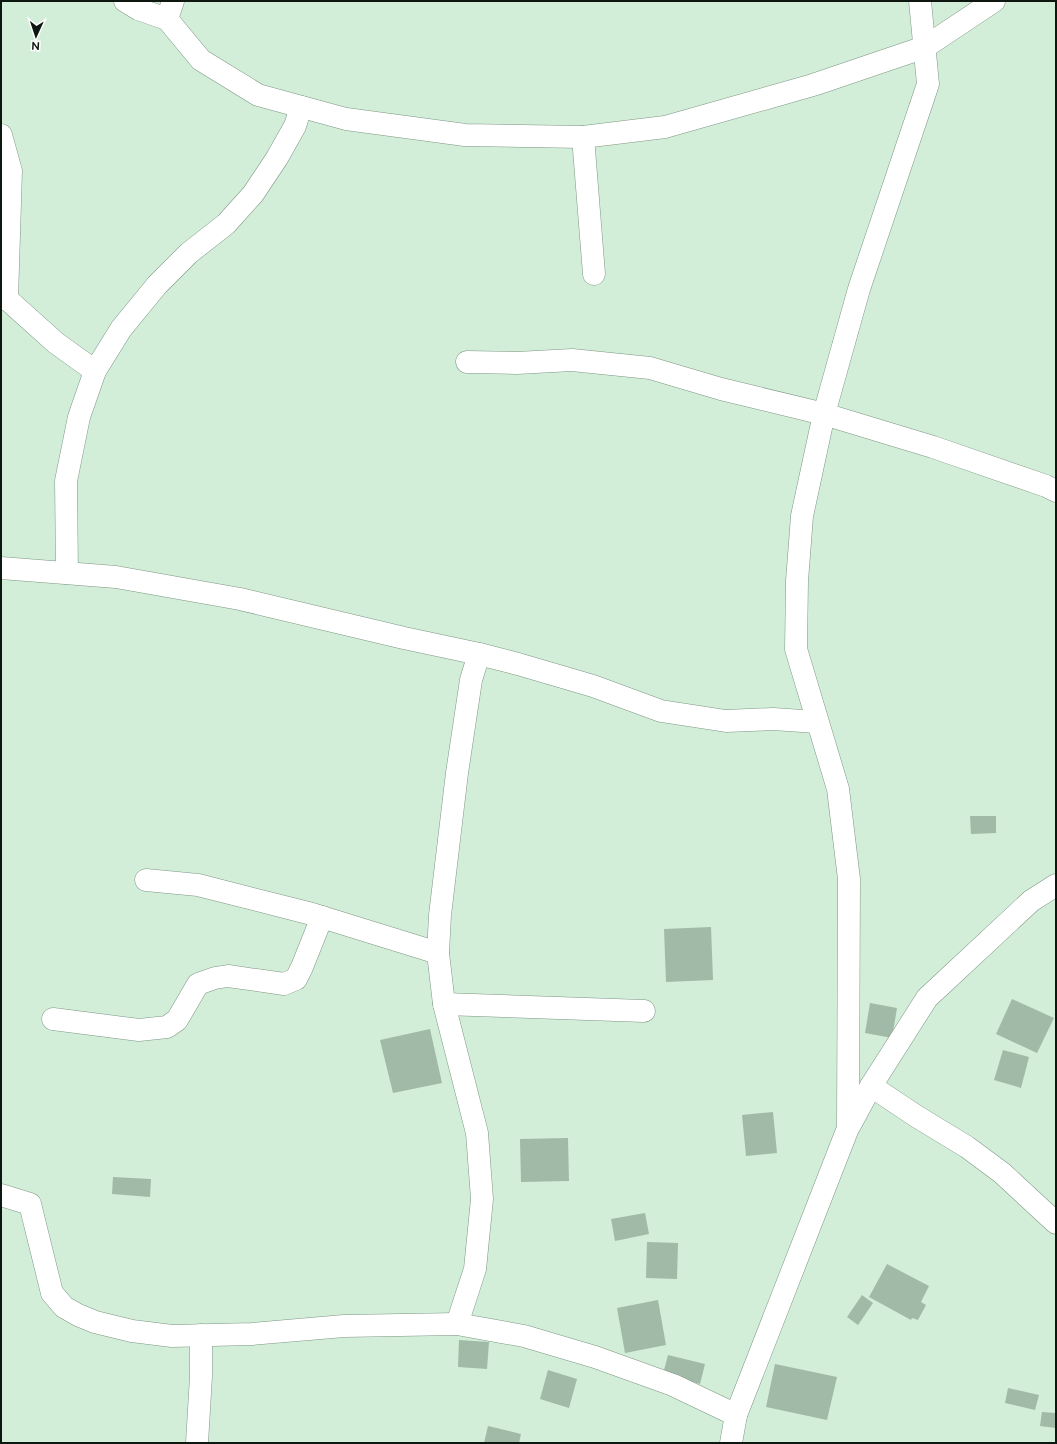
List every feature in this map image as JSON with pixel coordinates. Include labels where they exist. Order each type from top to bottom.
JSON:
[{"type":"street","points":[[125,1],[138,9],[170,10],[201,60],[258,95],[346,119],[465,135],[584,137],[664,127],[812,86],[925,47],[994,1]]},
{"type":"street","points":[[848,1128],[849,879],[838,789],[796,649],[797,581],[802,516],[824,414],[859,289],[928,84],[920,1]]},
{"type":"street","points":[[67,573],[66,481],[79,417],[95,371],[121,329],[157,285],[189,253],[226,224],[253,194],[277,158],[295,126],[301,107]]},
{"type":"street","points":[[1,136],[11,171],[4,299],[56,343],[95,371]]},
{"type":"street","points":[[584,137],[594,274]]},
{"type":"street","points":[[467,362],[517,363],[572,360],[650,368],[721,389],[824,414],[933,447],[1046,486],[1056,492]]},
{"type":"street","points":[[1,568],[116,577],[240,599],[404,638],[479,654],[593,686],[660,711],[726,721],[773,719],[817,722]]},
{"type":"street","points":[[457,1324],[475,1269],[482,1199],[477,1133],[444,1004],[438,953],[440,915],[457,773],[472,680],[479,654]]},
{"type":"street","points":[[146,880],[198,885],[322,917],[438,953]]},
{"type":"street","points":[[731,1443],[736,1415],[848,1128],[871,1086],[927,998],[1031,900],[1056,885]]},
{"type":"street","points":[[53,1019],[139,1030],[167,1026],[178,1020],[198,984],[215,978],[228,976],[284,984],[296,979],[322,917]]},
{"type":"street","points":[[444,1004],[644,1011]]},
{"type":"street","points":[[871,1086],[967,1147],[1002,1173],[1056,1224]]},
{"type":"street","points":[[1,1195],[30,1204],[52,1293],[64,1307],[95,1322],[132,1331],[172,1336],[252,1334],[344,1326],[457,1324],[524,1336],[595,1357],[673,1385],[736,1415]]},
{"type":"street","points":[[197,1443],[201,1376],[201,1336]]},
{"type":"building","points":[[970,816],[996,816],[996,833],[971,834]]},
{"type":"building","points":[[711,927],[713,980],[666,982],[664,929]]},
{"type":"building","points":[[1012,999],[1054,1018],[1037,1053],[996,1034]]},
{"type":"building","points":[[870,1003],[897,1008],[892,1038],[865,1033]]},
{"type":"building","points":[[430,1029],[442,1083],[393,1093],[380,1040]]},
{"type":"building","points":[[1003,1050],[1029,1057],[1021,1088],[994,1080]]},
{"type":"building","points":[[773,1112],[777,1153],[746,1156],[742,1115]]},
{"type":"building","points":[[568,1138],[569,1181],[521,1182],[520,1139]]},
{"type":"building","points":[[113,1177],[151,1179],[150,1197],[112,1194]]},
{"type":"building","points":[[645,1213],[649,1234],[615,1241],[611,1219]]},
{"type":"building","points":[[647,1242],[678,1243],[677,1279],[646,1278]]},
{"type":"building","points":[[887,1264],[929,1286],[921,1302],[926,1305],[918,1320],[912,1318],[911,1320],[869,1297]]},
{"type":"building","points":[[862,1295],[873,1303],[858,1325],[847,1317]]},
{"type":"building","points":[[658,1300],[666,1345],[625,1353],[617,1308]]},
{"type":"building","points":[[459,1340],[489,1342],[487,1369],[458,1367]]},
{"type":"building","points":[[668,1355],[705,1364],[700,1384],[663,1374]]},
{"type":"building","points":[[775,1364],[837,1377],[827,1420],[766,1407]]},
{"type":"building","points":[[548,1370],[577,1379],[569,1408],[540,1399]]},
{"type":"building","points":[[1008,1388],[1039,1395],[1035,1410],[1005,1403]]},
{"type":"building","points":[[1042,1412],[1056,1413],[1056,1428],[1040,1426]]},
{"type":"building","points":[[488,1426],[521,1434],[519,1443],[484,1443]]}]
